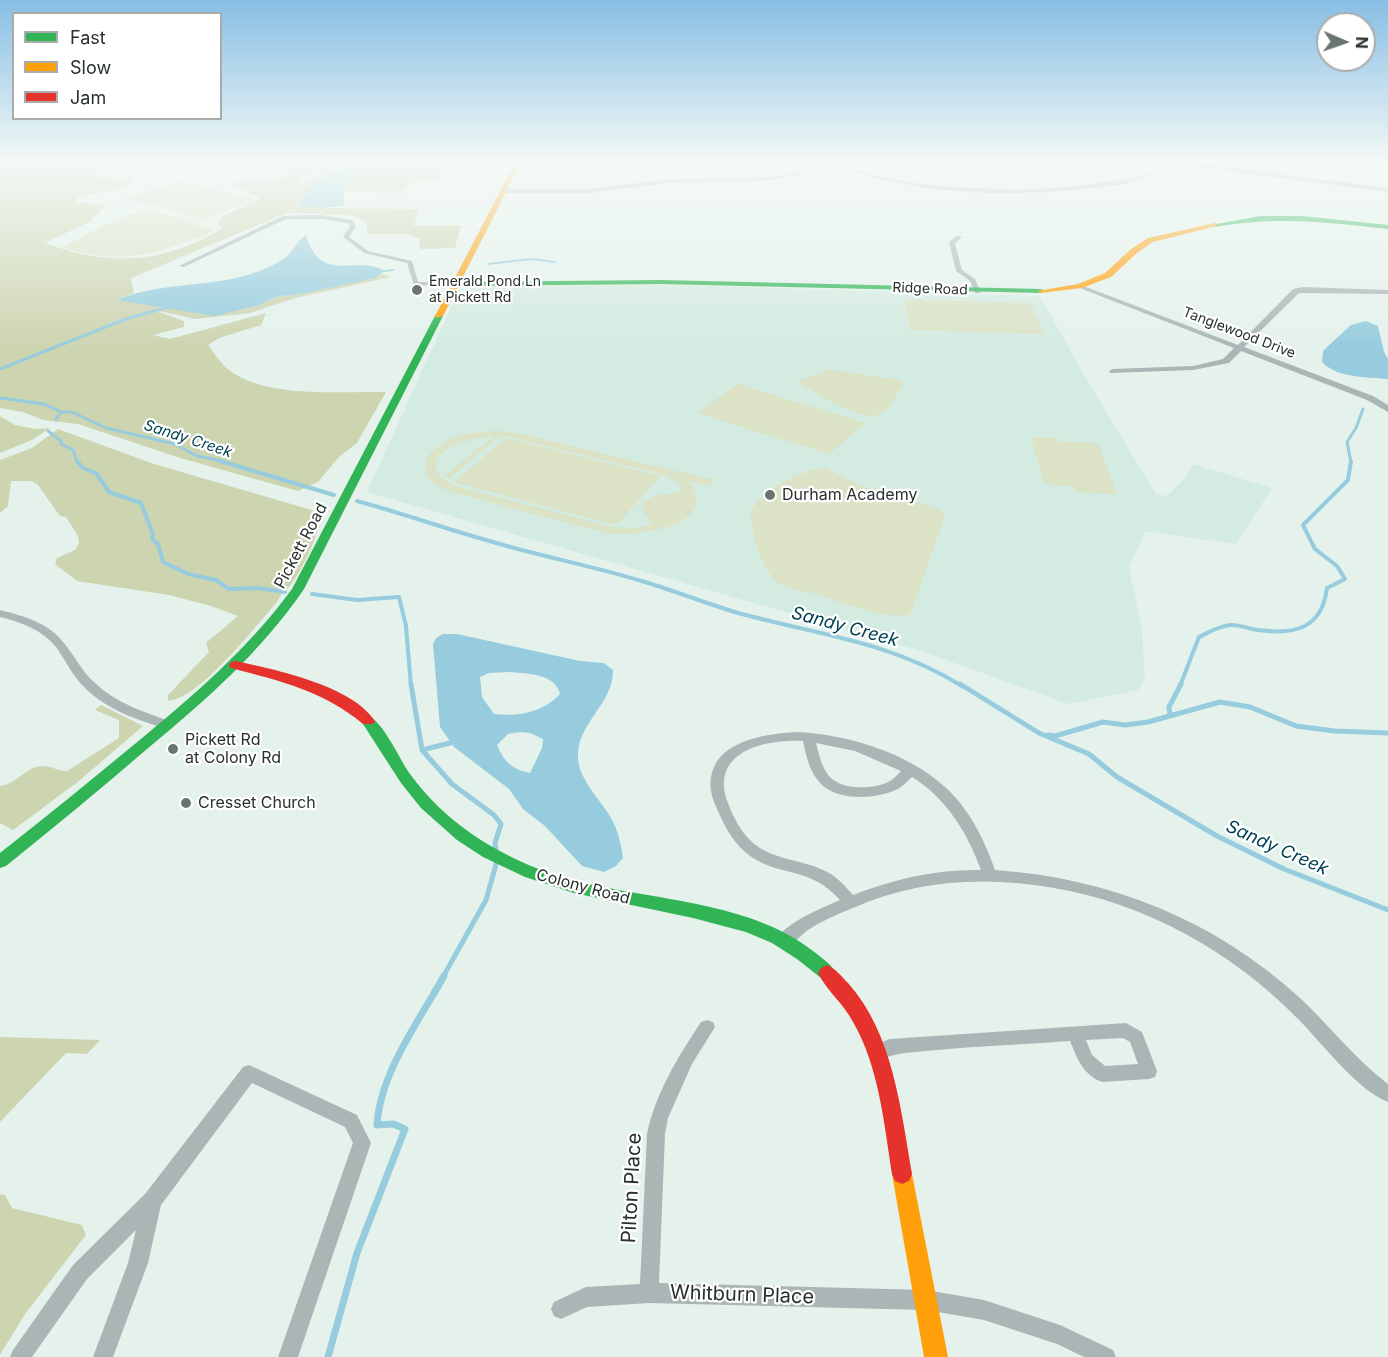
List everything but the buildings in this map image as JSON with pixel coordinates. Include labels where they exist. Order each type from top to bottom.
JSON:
[{"type":"street","points":[[182,266],[273,222]]},
{"type":"street","points":[[351,222],[346,237],[361,250],[410,262],[411,277],[416,284],[454,284]]},
{"type":"street","name":"Pickett Road","points":[[2,858],[168,725],[236,665],[263,636],[298,589],[486,222]]},
{"type":"street","name":"Ridge Road","points":[[454,284],[650,282],[1044,291],[1079,286],[1108,275],[1134,251],[1151,240],[1225,222]]},
{"type":"street","name":"Ridge Road","points":[[1357,222],[1387,226]]},
{"type":"street","points":[[959,237],[952,242],[957,267],[973,280],[978,291]]},
{"type":"street","name":"Tanglewood Drive","points":[[1079,286],[1370,398],[1388,409]]},
{"type":"street","points":[[1113,371],[1204,367],[1226,361],[1296,291],[1322,288],[1388,292]]},
{"type":"street","points":[[0,613],[27,621],[47,633],[60,646],[73,668],[99,695],[168,725]]},
{"type":"street","name":"Colony Road","points":[[236,665],[314,687],[349,705],[373,726],[396,767],[429,808],[487,852],[539,878],[639,902],[732,920],[783,941],[820,966],[848,996],[875,1052],[896,1136],[936,1357]]},
{"type":"street","points":[[850,902],[838,888],[823,877],[763,858],[750,849],[736,833],[718,793],[717,774],[726,759],[755,743],[781,737],[809,737],[851,745],[910,770],[925,779],[948,799],[976,842],[990,875]]},
{"type":"street","points":[[809,737],[812,756],[821,774],[832,786],[840,790],[875,790],[893,785],[910,770]]},
{"type":"street","points":[[783,941],[811,921],[850,902],[884,888],[917,880],[944,876],[990,875],[1064,882],[1091,888],[1144,906],[1186,926],[1280,992],[1370,1082],[1388,1094]]},
{"type":"street","name":"Pilton Place","points":[[649,1293],[653,1178],[660,1118],[686,1059],[707,1027]]},
{"type":"street","points":[[875,1052],[890,1047],[939,1042],[1075,1034]]},
{"type":"street","points":[[20,1357],[80,1272],[152,1201],[249,1073],[351,1121],[362,1143],[288,1357]]},
{"type":"street","points":[[103,1357],[138,1263],[152,1201]]},
{"type":"street","name":"Whitburn Place","points":[[561,1309],[586,1297],[649,1293],[926,1300]]},
{"type":"street","points":[[926,1300],[984,1310],[1060,1335],[1106,1357]]},
{"type":"shaded area","points":[[111,222],[190,222],[214,231],[174,247],[132,256],[97,255],[61,248]]},
{"type":"shaded area","name":"Durham Academy","points":[[646,284],[1040,296],[1088,382],[1156,494],[1167,496],[1184,479],[1193,464],[1272,488],[1236,544],[1145,531],[1129,568],[1142,630],[1145,677],[1138,690],[1068,704],[921,651],[367,492],[457,294],[468,288]]},
{"type":"shaded area","points":[[904,299],[1031,303],[1044,334],[910,330]]},
{"type":"shaded area","points":[[827,369],[899,380],[904,383],[888,408],[872,418],[835,404],[797,382]]},
{"type":"shaded area","points":[[738,384],[865,423],[829,454],[697,413]]},
{"type":"shaded area","points":[[491,431],[521,434],[714,480],[710,486],[689,481],[696,497],[694,509],[685,519],[671,526],[654,530],[619,534],[606,533],[451,492],[436,485],[429,478],[425,463],[438,446],[458,436]],"holes":[[[494,436],[443,477],[450,478],[499,436],[504,436],[661,474],[677,482],[683,491],[654,496],[642,503],[646,504],[642,509],[652,525],[635,528],[612,527],[455,486],[440,476],[436,463],[447,450],[467,441]]]},
{"type":"shaded area","points":[[1031,437],[1058,438],[1059,442],[1098,443],[1117,494],[1075,492],[1073,486],[1044,484]]},
{"type":"shaded area","points":[[506,438],[661,476],[616,525],[454,482]]},
{"type":"shaded area","points":[[824,467],[857,484],[941,510],[945,516],[910,615],[886,615],[788,588],[781,585],[768,571],[758,551],[752,529],[751,510],[766,493],[783,482]]},
{"type":"green space","points":[[0,222],[88,222],[45,243],[92,256],[136,258],[158,255],[201,240],[223,228],[218,222],[265,222],[131,278],[134,293],[118,299],[259,305],[279,296],[301,294],[383,274],[391,277],[295,298],[250,313],[195,319],[154,310],[184,321],[184,327],[153,335],[170,339],[266,313],[261,325],[219,338],[208,345],[226,368],[263,386],[304,392],[386,392],[357,443],[339,457],[318,482],[298,491],[180,458],[78,424],[43,420],[23,412],[0,408]]},
{"type":"green space","points":[[367,222],[415,222],[414,226],[461,225],[455,248],[420,249],[419,239],[408,234],[367,234]]},
{"type":"green space","points":[[0,416],[15,425],[36,429],[50,428],[32,440],[0,453]]},
{"type":"green space","points":[[58,429],[154,464],[322,513],[310,550],[292,583],[226,660],[211,675],[181,697],[168,701],[168,695],[209,652],[206,643],[238,616],[169,595],[77,581],[55,564],[57,558],[75,550],[79,543],[78,536],[66,517],[60,516],[38,485],[32,481],[11,481],[8,506],[0,513],[0,460],[32,448]]},
{"type":"green space","points":[[101,705],[143,726],[79,781],[13,830],[0,823],[0,786],[6,785],[37,767],[46,766],[67,771],[119,738],[119,720],[95,710]]},
{"type":"green space","points":[[0,1037],[100,1040],[87,1054],[66,1053],[0,1122]]},
{"type":"green space","points":[[0,1194],[5,1195],[12,1208],[82,1225],[86,1235],[25,1314],[0,1355]]},
{"type":"water","points":[[306,235],[321,260],[340,266],[363,265],[385,271],[375,278],[301,294],[279,296],[259,305],[214,316],[117,300],[157,289],[241,277],[284,258]]},
{"type":"water","points":[[1366,321],[1378,326],[1388,359],[1388,379],[1344,374],[1322,362],[1323,351],[1328,346],[1351,325]]},
{"type":"water","points":[[443,634],[457,634],[580,661],[604,663],[613,670],[608,693],[583,735],[578,758],[586,782],[611,818],[617,832],[623,858],[616,866],[604,872],[582,866],[545,826],[523,809],[509,789],[454,747],[440,727],[433,644],[436,638]],"holes":[[[510,672],[546,678],[557,687],[560,694],[546,705],[530,712],[512,715],[494,714],[482,697],[480,677],[489,673]],[[530,733],[543,739],[542,748],[530,773],[510,764],[497,745],[508,734]]]},
{"type":"waterway","points":[[488,264],[531,259],[555,262]]},
{"type":"waterway","points":[[384,271],[393,270]]},
{"type":"waterway","points":[[0,369],[126,319],[169,307]]},
{"type":"waterway","name":"Sandy Creek","points":[[0,398],[44,404],[61,412]]},
{"type":"waterway","points":[[1351,462],[1347,442],[1356,428],[1363,409]]},
{"type":"waterway","points":[[56,420],[61,412]]},
{"type":"waterway","name":"Sandy Creek","points":[[61,412],[72,412],[106,428],[175,444],[197,456],[227,462]]},
{"type":"waterway","points":[[48,431],[61,441],[61,444],[73,450],[77,462]]},
{"type":"waterway","points":[[77,461],[83,468],[96,473],[109,492],[141,503],[153,534],[152,539],[158,544],[163,562],[188,574],[216,580],[229,589],[258,588],[285,592]]},
{"type":"waterway","name":"Sandy Creek","points":[[220,461],[334,495]]},
{"type":"waterway","points":[[1180,686],[1199,637],[1230,625],[1271,631],[1294,630],[1312,621],[1319,613],[1327,588],[1345,579],[1337,566],[1315,549],[1303,525],[1348,480],[1351,462]]},
{"type":"waterway","name":"Sandy Creek","points":[[357,501],[500,544],[627,577],[735,612],[879,648],[907,658],[962,686]]},
{"type":"waterway","points":[[312,594],[357,600],[399,597],[406,626],[411,686]]},
{"type":"waterway","points":[[411,684],[422,750]]},
{"type":"waterway","name":"Sandy Creek","points":[[960,684],[1039,733],[1089,754],[1117,777],[1217,836],[1284,869],[1388,910]]},
{"type":"waterway","points":[[1170,716],[1169,707],[1180,686]]},
{"type":"waterway","points":[[1170,716],[1220,702],[1250,707],[1296,726],[1335,731],[1388,733]]},
{"type":"waterway","points":[[1048,735],[1055,736],[1103,722],[1125,725],[1170,716]]},
{"type":"waterway","points":[[422,750],[454,742]]},
{"type":"waterway","points":[[422,750],[452,784],[494,815],[501,824],[495,843],[496,853]]},
{"type":"waterway","points":[[443,977],[486,900],[497,861]]},
{"type":"waterway","points":[[328,1357],[357,1253],[405,1129],[393,1124],[377,1125],[385,1086],[402,1048],[444,976]]},
{"type":"traffic: fast","points":[[1215,225],[1230,222]]},
{"type":"traffic: fast","points":[[1349,222],[1388,227]]},
{"type":"traffic: fast","points":[[454,284],[661,282],[1041,291]]},
{"type":"traffic: fast","points":[[0,862],[205,693],[226,674],[282,612],[298,589],[439,316]]},
{"type":"traffic: fast","points":[[368,721],[377,731],[406,779],[426,804],[462,836],[489,853],[530,872],[574,887],[693,911],[750,927],[778,938],[803,953],[827,973]]},
{"type":"traffic: slow","points":[[439,316],[487,222]]},
{"type":"traffic: slow","points":[[1041,291],[1079,286],[1108,275],[1134,251],[1151,240],[1215,225]]},
{"type":"traffic: slow","points":[[902,1174],[936,1357]]},
{"type":"traffic: jam","points":[[236,665],[289,678],[323,691],[339,699],[368,721]]},
{"type":"traffic: jam","points":[[827,973],[846,994],[872,1041],[881,1066],[902,1174]]},
{"type":"place","name":"Emerald Pond Ln at Pickett Rd","points":[[417,290]]},
{"type":"place","name":"Durham Academy","points":[[770,495]]},
{"type":"place","name":"Pickett Rd at Colony Rd","points":[[173,749]]},
{"type":"place","name":"Cresset Church","points":[[186,803]]}]
